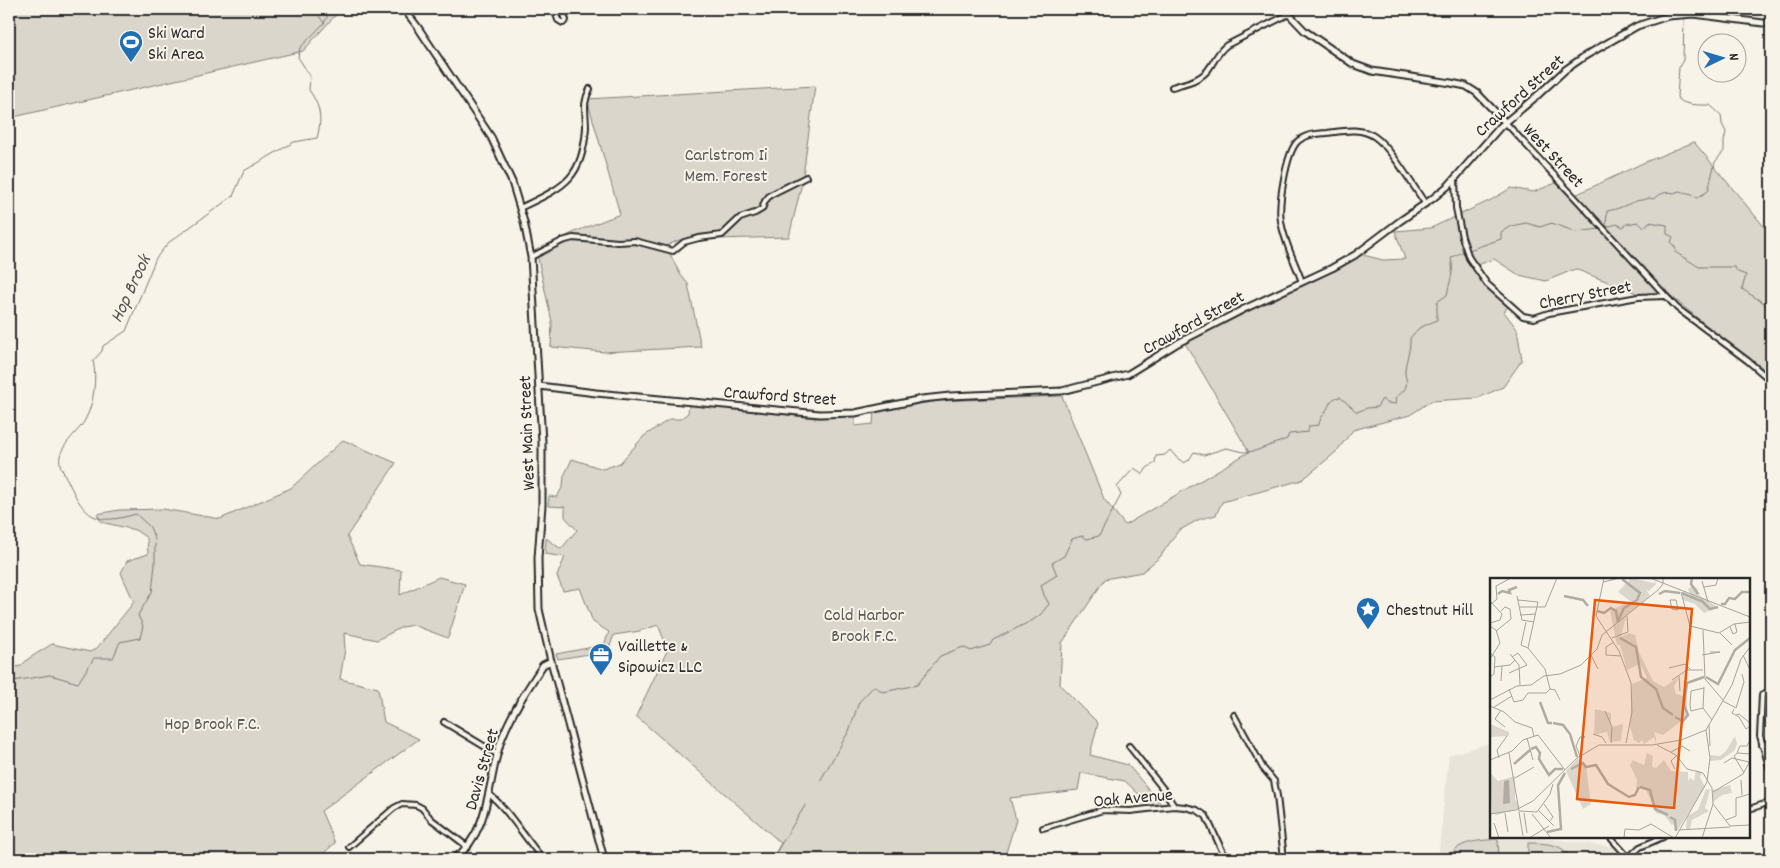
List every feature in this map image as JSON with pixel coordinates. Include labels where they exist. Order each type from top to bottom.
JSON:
[{"type":"street","name":"West Main Street","points":[[404,9],[491,136],[505,165],[520,208],[531,257],[539,386],[543,472],[538,558],[538,596],[541,620],[604,859]]},
{"type":"street","points":[[554,9],[556,17],[564,23],[566,20],[562,9]]},
{"type":"street","name":"West Street","points":[[1284,9],[1305,31],[1353,64],[1372,71],[1455,83],[1466,86],[1480,96],[1665,296],[1691,320],[1748,361],[1771,381]]},
{"type":"street","points":[[1172,87],[1201,76],[1219,52],[1227,45],[1289,14]]},
{"type":"street","name":"Crawford Street","points":[[539,386],[820,414],[855,413],[936,397],[1062,391],[1128,374],[1178,343],[1349,258],[1435,197],[1455,178],[1505,122],[1572,64],[1643,23],[1673,15],[1696,14],[1771,24]]},
{"type":"street","points":[[520,208],[559,187],[574,174],[581,158],[586,124],[585,101],[590,89]]},
{"type":"street","points":[[1302,282],[1284,233],[1279,211],[1290,152],[1300,140],[1316,134],[1348,130],[1371,134],[1390,154],[1425,204]]},
{"type":"street","points":[[531,257],[562,241],[574,238],[618,242],[635,241],[673,251],[684,242],[722,235],[740,218],[762,209],[770,195],[806,177]]},
{"type":"street","name":"Cherry Street","points":[[1455,178],[1456,208],[1469,258],[1487,284],[1523,316],[1534,318],[1549,313],[1638,298],[1665,296]]},
{"type":"street","name":"Davis Street","points":[[454,859],[468,847],[478,829],[489,794],[497,754],[512,715],[543,665],[551,661]]},
{"type":"street","points":[[1771,692],[1762,695],[1760,731],[1762,745],[1771,773]]},
{"type":"street","points":[[1234,715],[1264,768],[1274,781],[1284,859]]},
{"type":"street","points":[[444,722],[497,754]]},
{"type":"street","points":[[1762,745],[1771,743]]},
{"type":"street","points":[[1129,746],[1164,790],[1174,806]]},
{"type":"street","points":[[489,794],[500,803],[543,859]]},
{"type":"street","points":[[1750,809],[1771,802]]},
{"type":"street","points":[[349,847],[394,808],[402,804],[410,804],[422,808],[431,820],[468,847]]},
{"type":"street","name":"Oak Avenue","points":[[1043,828],[1103,810],[1130,811],[1174,806],[1197,810],[1206,816],[1226,859]]},
{"type":"street","points":[[1611,838],[1628,858],[1640,847],[1661,838]]},
{"type":"shaded area","points":[[1490,743],[1490,838],[1544,838],[1614,847],[1619,853],[1620,859],[1438,859],[1449,755]]},
{"type":"green space","name":"Ski Ward Ski Area","points":[[9,9],[341,9],[303,51],[9,118]]},
{"type":"green space","name":"Carlstrom Ii Mem. Forest","points":[[815,86],[802,183],[789,237],[679,240],[666,246],[680,274],[688,284],[701,347],[604,352],[551,347],[552,322],[536,250],[620,214],[587,99]]},
{"type":"green space","name":"Cold Harbor Brook F.C.","points":[[1694,142],[1771,235],[1771,374],[1713,331],[1665,291],[1639,294],[1575,269],[1546,281],[1519,275],[1494,259],[1472,267],[1509,305],[1504,312],[1517,329],[1522,360],[1503,387],[1478,398],[1431,401],[1410,415],[1353,430],[1336,452],[1302,480],[1222,502],[1216,515],[1200,519],[1178,531],[1160,557],[1142,572],[1105,579],[1062,643],[1060,685],[1098,723],[1090,755],[1128,765],[1161,804],[1150,805],[1125,781],[1081,773],[1078,790],[1010,798],[1016,820],[1004,859],[772,859],[781,843],[636,716],[668,649],[658,625],[640,631],[614,635],[608,651],[558,659],[556,654],[604,645],[609,632],[593,622],[580,588],[563,591],[557,576],[565,557],[545,554],[546,538],[561,549],[577,530],[565,517],[565,507],[548,506],[549,496],[557,497],[563,486],[564,476],[572,459],[603,469],[620,463],[644,436],[670,419],[680,419],[688,413],[689,404],[815,418],[855,416],[855,426],[873,424],[874,411],[939,401],[1062,396],[1104,499],[1125,525],[1249,452],[1185,343],[1342,265],[1359,254],[1383,260],[1405,259],[1395,231],[1431,228],[1491,200],[1511,188],[1533,192],[1556,183],[1571,197],[1643,163]]},
{"type":"green space","name":"Hop Brook F.C.","points":[[343,440],[396,463],[347,536],[360,564],[401,570],[400,595],[439,577],[465,584],[448,638],[413,625],[402,627],[377,640],[344,633],[345,649],[340,679],[378,688],[384,722],[419,739],[321,811],[335,843],[317,859],[9,859],[9,668],[21,666],[28,659],[52,644],[90,652],[97,648],[134,602],[121,573],[127,561],[148,554],[147,538],[135,530],[101,522],[97,514],[119,510],[163,509],[220,519],[291,488]]},
{"type":"green space","points":[[1498,839],[1499,859],[1448,859],[1457,848],[1463,845],[1477,841]]},
{"type":"green space","points":[[1528,843],[1558,847],[1568,854],[1571,859],[1528,859]]},
{"type":"waterway","name":"Hop Brook","points":[[155,540],[150,527],[136,514],[122,518],[101,519],[86,511],[74,494],[63,472],[60,456],[89,412],[95,382],[93,361],[102,351],[103,346],[126,331],[156,258],[168,243],[233,196],[244,171],[294,142],[317,138],[320,125],[318,108],[309,90],[310,76],[298,57],[300,48],[324,23],[314,9]]},
{"type":"waterway","points":[[324,23],[331,9]]},
{"type":"waterway","points":[[1684,19],[1683,60],[1679,67],[1677,97],[1679,100],[1687,103],[1710,105],[1721,115],[1722,124],[1726,132],[1724,151],[1715,162],[1708,191],[1697,198],[1692,194],[1679,191],[1665,193],[1653,199],[1645,199],[1607,211],[1606,227],[1617,224],[1623,227],[1627,224],[1638,222],[1644,228],[1649,222],[1667,225],[1667,234],[1673,237],[1671,242],[1676,249],[1675,252],[1699,267],[1734,267],[1738,272],[1746,275],[1742,289],[1764,303],[1771,317]]},
{"type":"waterway","points":[[1469,250],[1501,239],[1501,232],[1511,226],[1526,223],[1540,227],[1552,223],[1576,232],[1600,229]]},
{"type":"waterway","points":[[820,781],[849,731],[859,702],[874,686],[883,692],[917,685],[940,656],[963,647],[971,651],[990,645],[993,640],[1040,615],[1049,604],[1041,585],[1057,575],[1052,563],[1064,556],[1072,539],[1082,536],[1087,539],[1099,536],[1121,495],[1117,487],[1134,468],[1143,474],[1147,468],[1155,463],[1156,456],[1165,455],[1170,450],[1184,463],[1189,460],[1194,452],[1204,455],[1226,448],[1244,452],[1255,451],[1287,439],[1289,434],[1308,432],[1309,426],[1319,425],[1331,402],[1340,397],[1357,412],[1377,407],[1382,399],[1387,403],[1396,404],[1395,398],[1403,391],[1406,384],[1405,372],[1410,338],[1419,328],[1437,320],[1437,302],[1447,295],[1452,268],[1451,258],[1464,251]]},
{"type":"waterway","name":"Hop Brook","points":[[9,683],[50,675],[78,683],[94,658],[113,658],[120,642],[140,638],[143,626],[138,615],[152,592],[155,544]]},
{"type":"waterway","points":[[772,859],[806,804]]},
{"type":"place","name":"Ski Ward Ski Area","points":[[131,63]]},
{"type":"place","name":"Chestnut Hill","points":[[1368,630]]},
{"type":"place","name":"Vaillette & Sipowicz LLC","points":[[601,676]]}]
